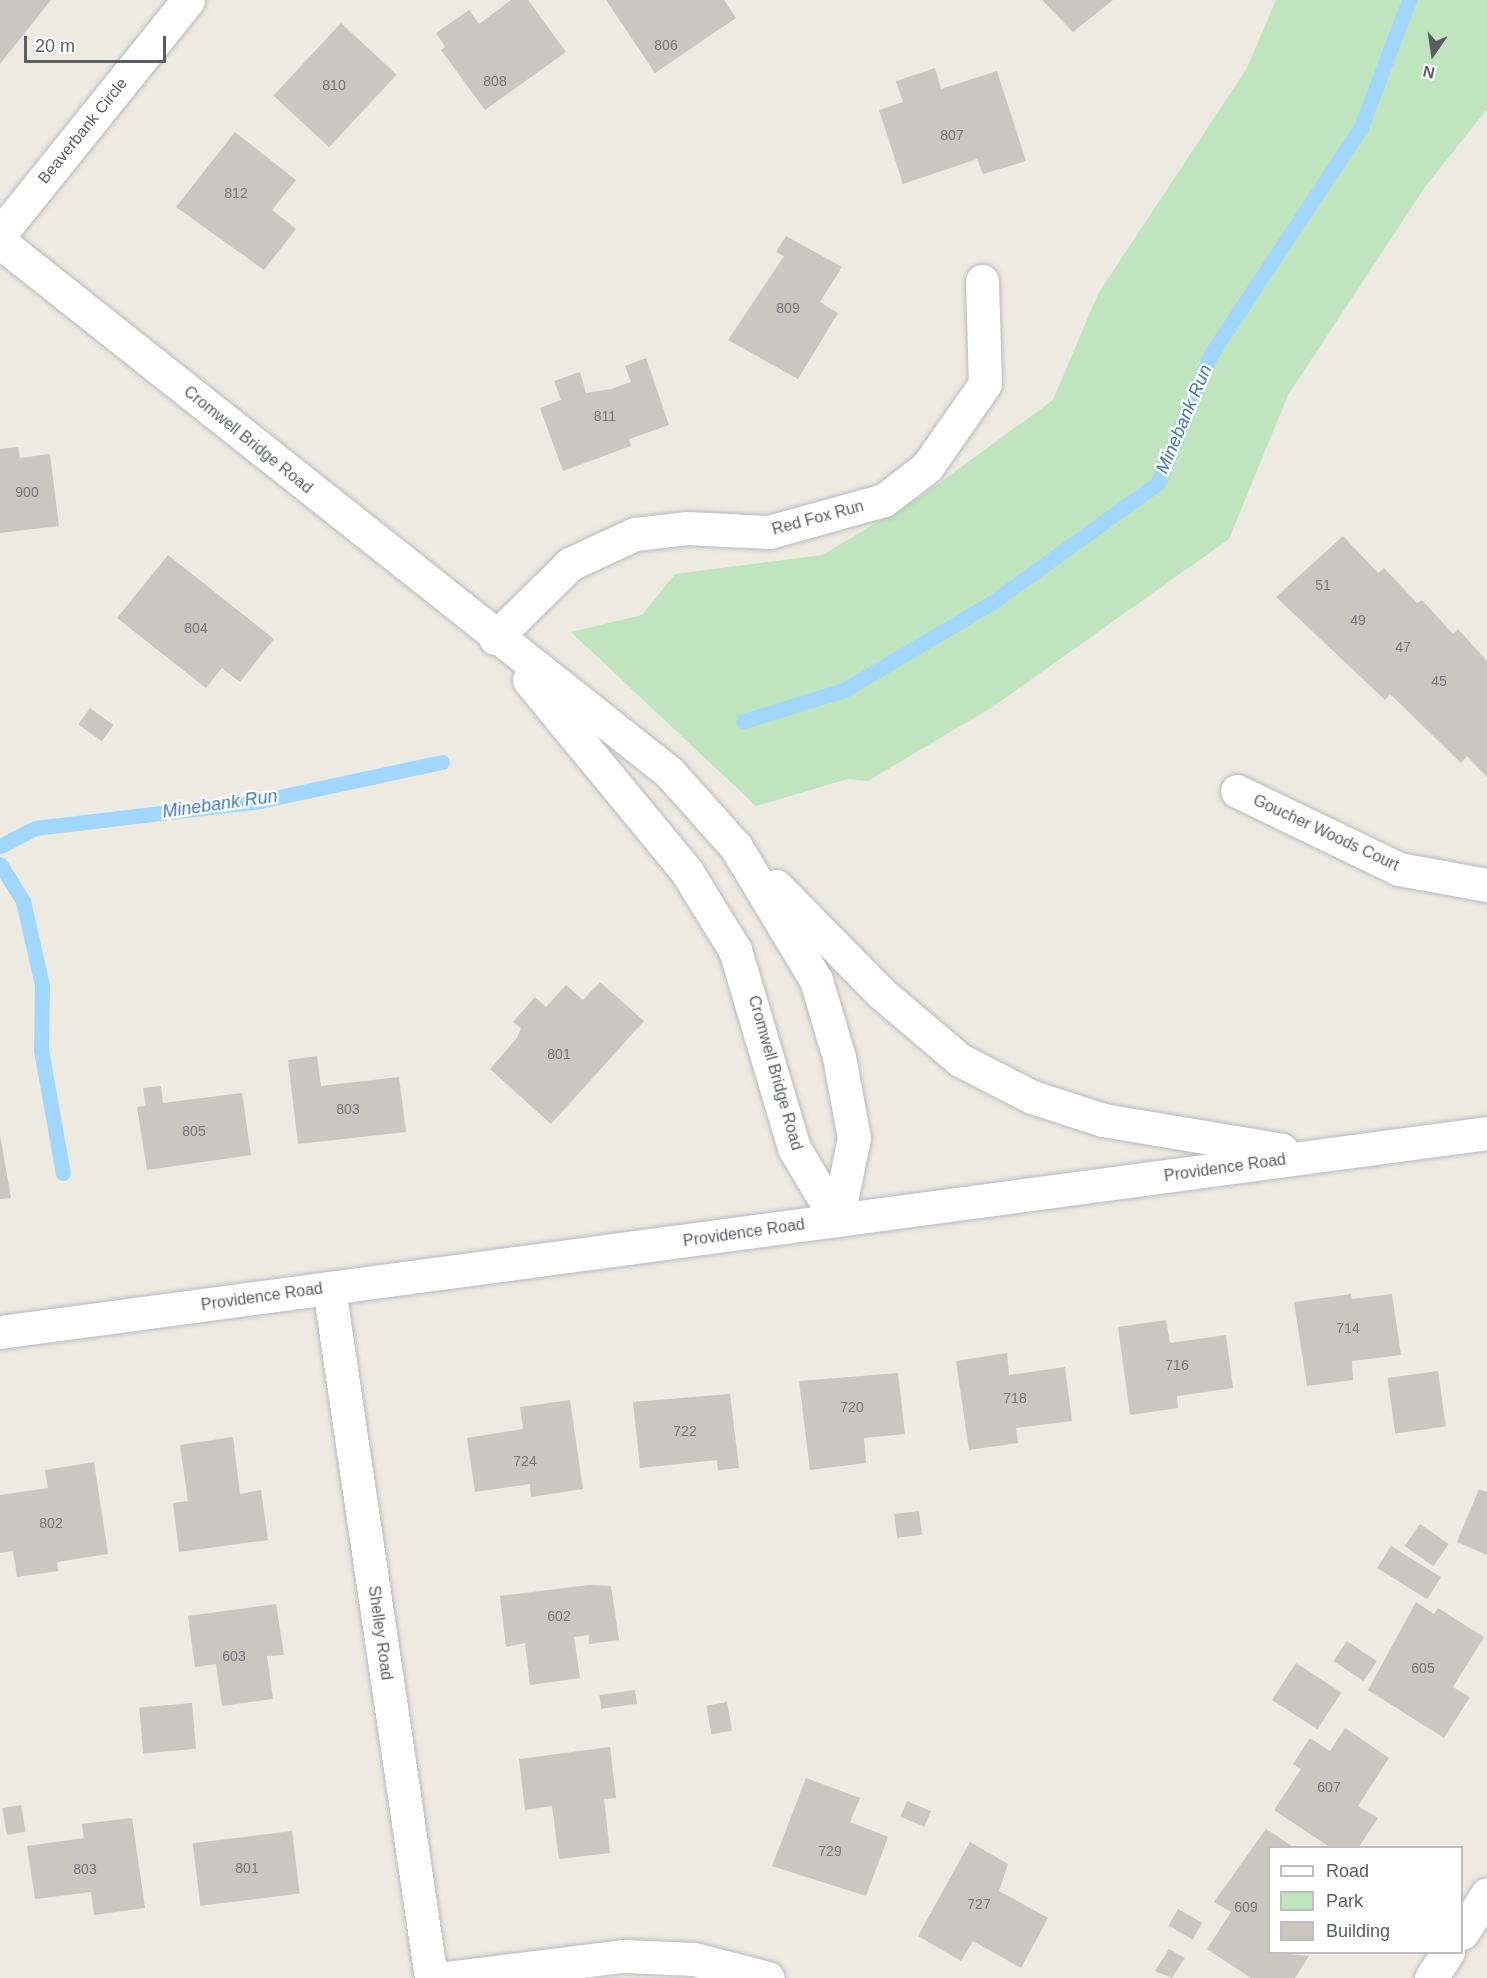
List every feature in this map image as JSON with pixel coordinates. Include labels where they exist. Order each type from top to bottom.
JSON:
[{"type":"street","name":"Beaverbank Circle","points":[[0,234],[188,0]]},
{"type":"street","name":"Cromwell Bridge Road","points":[[0,242],[495,639],[669,772],[736,847],[816,980],[838,1057],[854,1138],[837,1221]]},
{"type":"street","name":"Red Fox Run","points":[[495,639],[570,564],[635,534],[687,528],[769,532],[884,500],[927,467],[985,384],[982,281]]},
{"type":"street","name":"Cromwell Bridge Road","points":[[495,639],[687,872],[735,950],[794,1148],[837,1221]]},
{"type":"street","name":"Goucher Woods Court","points":[[1237,791],[1399,869],[1487,885]]},
{"type":"street","points":[[736,847],[881,993],[960,1060],[1032,1097],[1103,1120],[1316,1156]]},
{"type":"street","name":"Providence Road","points":[[0,1332],[1487,1133]]},
{"type":"street","name":"Shelley Road","points":[[329,1288],[431,1978]]},
{"type":"street","points":[[1463,1930],[1487,1894]]},
{"type":"street","points":[[1431,1978],[1447,1954]]},
{"type":"street","points":[[447,1978],[623,1956],[694,1959],[768,1978]]},
{"type":"green space","points":[[1276,0],[1487,0],[1487,109],[1425,187],[1288,395],[1229,539],[994,706],[868,781],[848,779],[756,806],[571,632],[642,615],[675,574],[822,555],[920,497],[1053,400],[1098,294],[1247,68]]},
{"type":"building","points":[[0,0],[51,0],[0,64]]},
{"type":"building","points":[[511,0],[528,0],[566,52],[485,110],[441,50],[445,47],[436,33],[469,10],[479,24]]},
{"type":"building","points":[[606,0],[724,0],[736,18],[655,73]]},
{"type":"building","points":[[1042,0],[1113,0],[1073,32]]},
{"type":"building","points":[[341,23],[397,75],[329,147],[273,95]]},
{"type":"building","points":[[935,68],[941,89],[997,71],[1026,161],[983,174],[977,159],[903,184],[879,110],[903,102],[896,81]]},
{"type":"building","points":[[235,132],[296,180],[272,210],[296,229],[264,270],[176,207]]},
{"type":"building","points":[[786,236],[842,267],[820,302],[838,313],[798,379],[728,340],[784,256],[776,252]]},
{"type":"building","points":[[646,358],[669,425],[629,439],[631,446],[563,471],[540,408],[561,400],[554,381],[580,372],[586,393],[611,389],[631,382],[625,366]]},
{"type":"building","points":[[18,447],[20,458],[50,454],[59,526],[0,533],[0,449]]},
{"type":"building","points":[[1343,536],[1378,573],[1384,568],[1417,603],[1422,600],[1453,634],[1458,629],[1487,661],[1487,777],[1467,756],[1461,763],[1390,694],[1385,700],[1276,597]]},
{"type":"building","points":[[168,555],[274,639],[240,682],[222,668],[206,688],[117,618]]},
{"type":"building","points":[[90,708],[113,725],[102,741],[78,724]]},
{"type":"building","points":[[600,982],[644,1021],[551,1124],[490,1069],[517,1038],[521,1028],[513,1022],[535,997],[546,1007],[566,985],[583,1000]]},
{"type":"building","points":[[317,1056],[321,1086],[399,1077],[406,1132],[298,1144],[288,1060]]},
{"type":"building","points":[[161,1086],[163,1103],[242,1093],[251,1155],[147,1170],[137,1107],[146,1106],[143,1088]]},
{"type":"building","points":[[0,1135],[11,1198],[0,1199]]},
{"type":"building","points":[[1351,1294],[1352,1299],[1392,1294],[1401,1355],[1352,1361],[1353,1380],[1307,1386],[1294,1302]]},
{"type":"building","points":[[1166,1320],[1170,1343],[1226,1335],[1233,1388],[1177,1396],[1178,1408],[1130,1415],[1118,1327]]},
{"type":"building","points":[[1007,1353],[1009,1375],[1065,1367],[1072,1421],[1016,1428],[1018,1443],[969,1450],[956,1361]]},
{"type":"building","points":[[1438,1371],[1446,1426],[1395,1434],[1387,1378]]},
{"type":"building","points":[[898,1373],[905,1434],[864,1438],[866,1463],[810,1470],[799,1381]]},
{"type":"building","points":[[730,1394],[739,1468],[718,1470],[717,1460],[640,1468],[633,1402]]},
{"type":"building","points":[[570,1400],[583,1489],[531,1497],[530,1484],[475,1492],[467,1438],[523,1429],[520,1407]]},
{"type":"building","points":[[233,1437],[240,1494],[261,1490],[268,1540],[179,1552],[173,1503],[188,1501],[180,1445]]},
{"type":"building","points":[[94,1462],[108,1554],[57,1562],[58,1571],[17,1577],[13,1551],[0,1553],[0,1495],[48,1488],[45,1470]]},
{"type":"building","points":[[1479,1489],[1487,1492],[1487,1555],[1457,1542]]},
{"type":"building","points":[[919,1511],[922,1535],[897,1538],[894,1514]]},
{"type":"building","points":[[1420,1524],[1449,1544],[1433,1566],[1405,1546]]},
{"type":"building","points":[[1391,1546],[1441,1577],[1427,1599],[1377,1568]]},
{"type":"building","points":[[589,1585],[611,1586],[619,1640],[589,1644],[589,1635],[574,1637],[580,1678],[530,1685],[525,1643],[506,1647],[500,1596]]},
{"type":"building","points":[[1416,1602],[1434,1614],[1438,1608],[1484,1637],[1453,1687],[1470,1697],[1444,1738],[1368,1690]]},
{"type":"building","points":[[276,1604],[284,1655],[267,1656],[273,1699],[222,1706],[216,1664],[195,1667],[188,1616]]},
{"type":"building","points":[[1347,1641],[1377,1661],[1363,1681],[1334,1661]]},
{"type":"building","points":[[1296,1663],[1341,1692],[1317,1729],[1272,1700]]},
{"type":"building","points":[[635,1690],[637,1704],[601,1709],[599,1695]]},
{"type":"building","points":[[727,1702],[732,1731],[711,1734],[706,1706]]},
{"type":"building","points":[[192,1703],[196,1749],[143,1753],[139,1708]]},
{"type":"building","points":[[1345,1728],[1389,1758],[1358,1806],[1378,1818],[1359,1846],[1328,1846],[1274,1810],[1301,1769],[1293,1764],[1310,1738],[1330,1751]]},
{"type":"building","points":[[610,1747],[616,1798],[604,1799],[610,1853],[559,1859],[552,1806],[525,1810],[519,1759]]},
{"type":"building","points":[[806,1778],[860,1798],[850,1822],[888,1837],[866,1896],[772,1866]]},
{"type":"building","points":[[907,1801],[931,1811],[924,1827],[900,1817]]},
{"type":"building","points":[[21,1805],[26,1832],[7,1835],[2,1808]]},
{"type":"building","points":[[132,1818],[145,1908],[94,1915],[91,1892],[35,1899],[27,1846],[84,1838],[82,1824]]},
{"type":"building","points":[[1266,1829],[1292,1846],[1268,1846],[1268,1954],[1309,1956],[1295,1978],[1251,1978],[1207,1949],[1231,1912],[1214,1902]]},
{"type":"building","points":[[292,1831],[300,1894],[200,1906],[193,1843]]},
{"type":"building","points":[[970,1842],[1008,1864],[999,1891],[1048,1918],[1021,1968],[973,1941],[961,1961],[918,1936]]},
{"type":"building","points":[[1178,1909],[1202,1923],[1193,1939],[1168,1925]]},
{"type":"building","points":[[1169,1949],[1185,1958],[1172,1978],[1155,1971]]},
{"type":"waterway","name":"Minebank Run","points":[[744,721],[844,690],[991,603],[1158,483],[1211,354],[1361,127],[1409,0]]},
{"type":"waterway","name":"Minebank Run","points":[[0,846],[35,828],[260,801],[442,762]]},
{"type":"waterway","points":[[0,864],[23,901],[42,985],[41,1050],[63,1173]]}]
